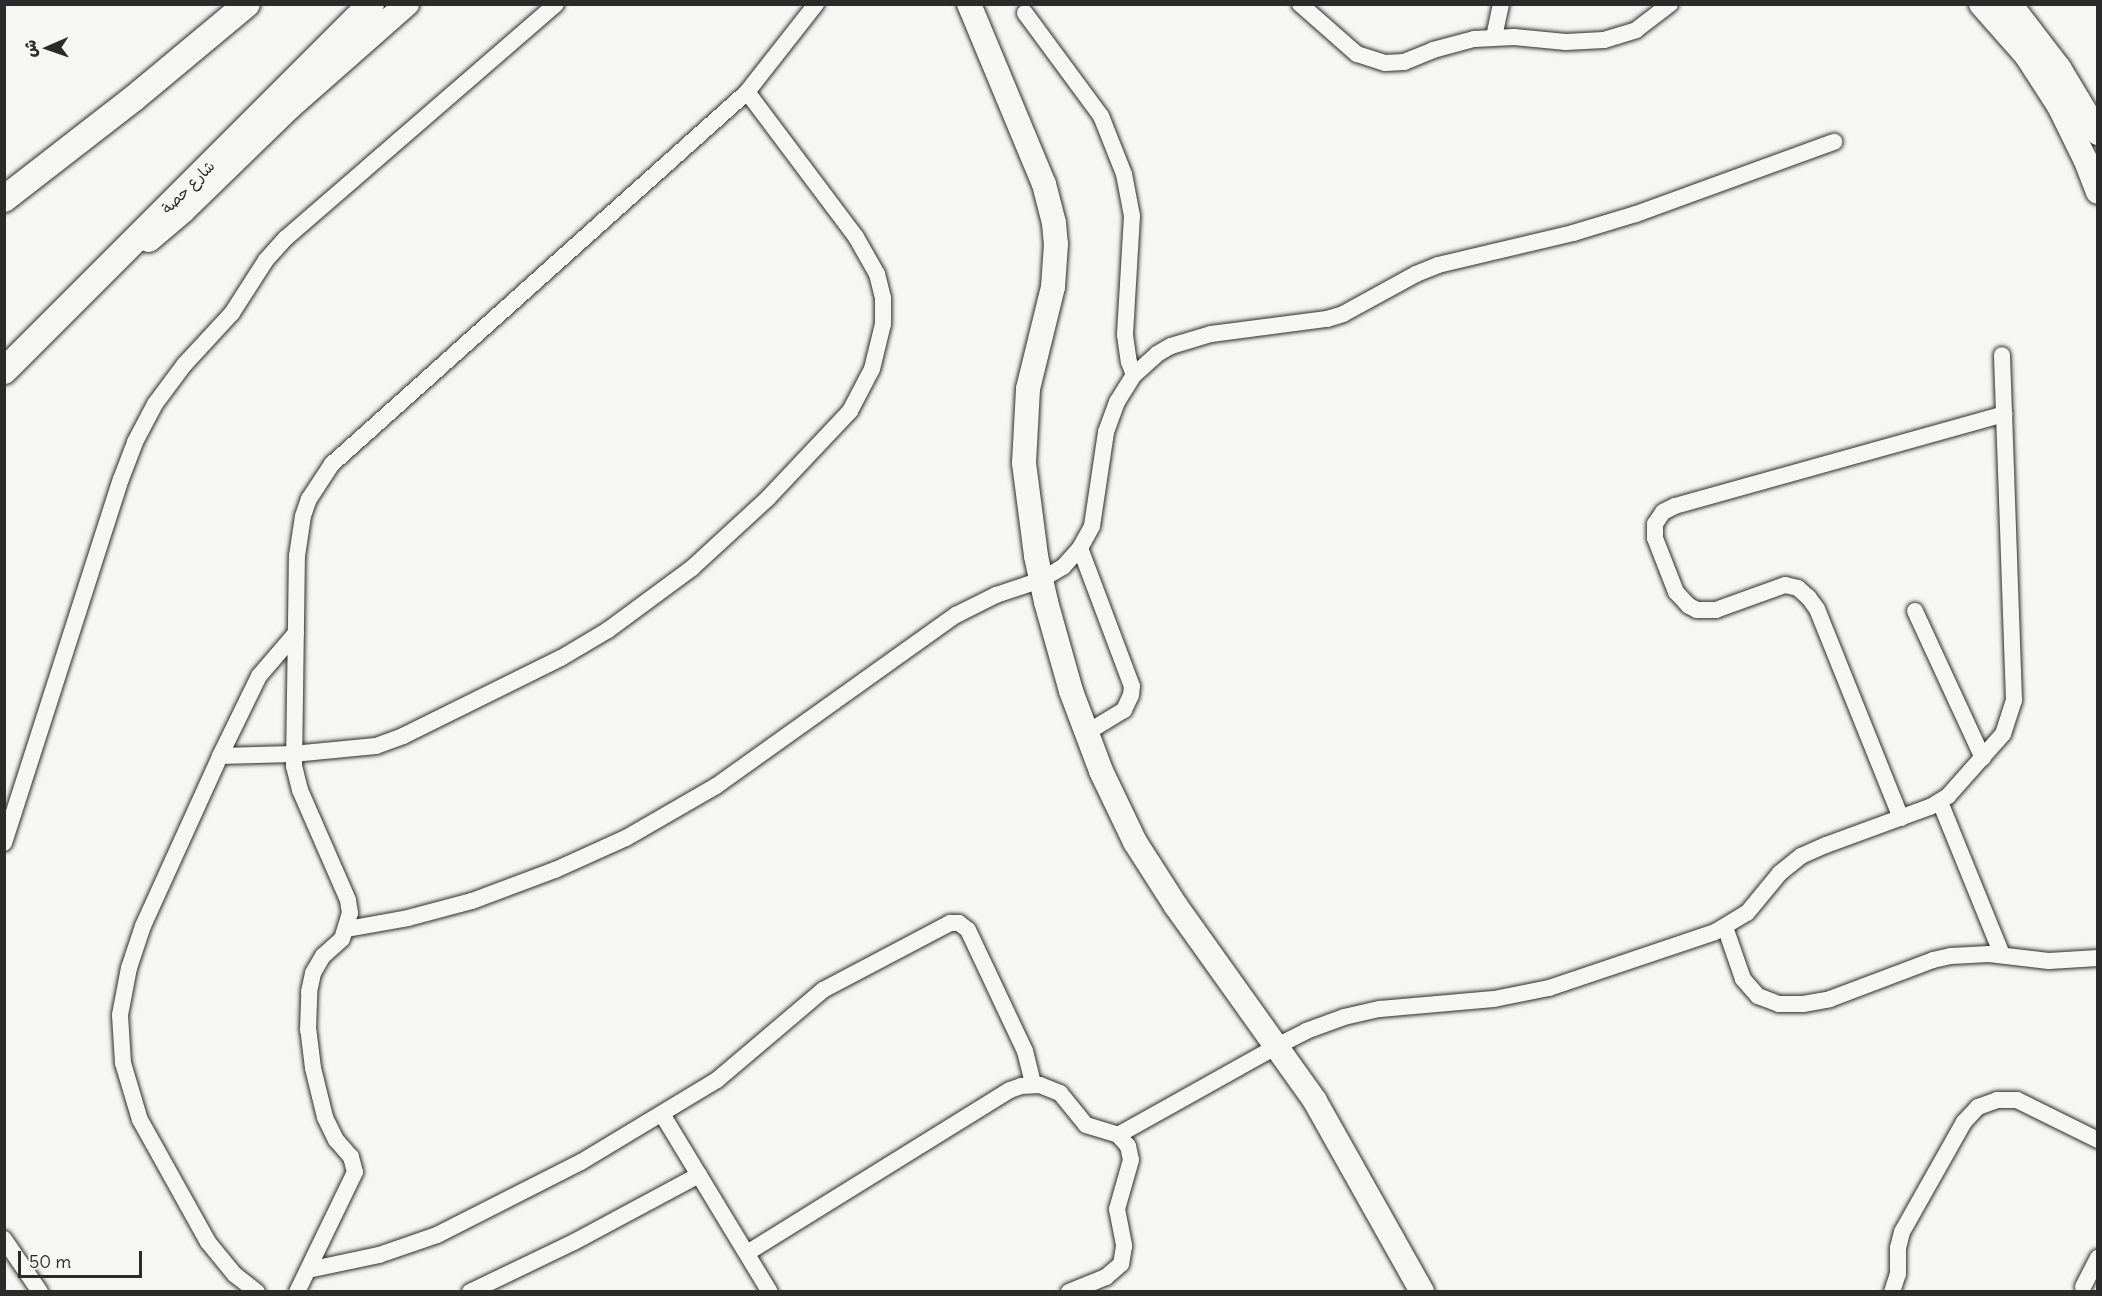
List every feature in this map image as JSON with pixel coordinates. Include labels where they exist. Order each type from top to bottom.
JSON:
[{"type":"main road","points":[[4,199],[133,99],[247,4]]},
{"type":"main road","name":"شارع حصة","points":[[4,371],[371,4]]},
{"type":"street","points":[[111,263],[142,245],[170,223],[283,114],[407,4]]},
{"type":"street","points":[[4,843],[124,470],[135,442],[155,404],[184,365],[232,313],[266,261],[286,238],[556,4]]},
{"type":"street","points":[[297,1292],[355,1172],[351,1157],[336,1140],[326,1117],[313,1068],[308,1030],[309,992],[313,973],[347,929],[350,913],[348,900],[300,790],[293,754],[297,556],[301,525],[309,499],[332,464],[747,92],[816,4]]},
{"type":"street","points":[[969,4],[1044,184],[1054,223],[1056,244],[1053,287],[1032,369],[1023,438],[1029,510],[1041,580],[1058,648],[1086,733],[1117,808],[1135,842],[1176,906],[1277,1046],[1336,1136],[1422,1292]]},
{"type":"street","points":[[1300,4],[1357,54],[1375,62],[1404,62],[1453,43],[1494,37],[1566,42],[1604,40],[1636,30],[1670,4]]},
{"type":"street","points":[[1494,37],[1501,4]]},
{"type":"street","points":[[1981,4],[2026,55],[2059,106],[2082,151],[2097,192]]},
{"type":"street","points":[[2010,4],[2059,68],[2097,134]]},
{"type":"street","points":[[1025,13],[1101,116],[1124,174],[1132,216],[1125,335],[1129,362],[1134,375]]},
{"type":"street","points":[[220,756],[354,750],[390,741],[561,658],[608,630],[683,575],[731,534],[768,498],[854,405],[872,369],[882,324],[883,298],[877,274],[856,237],[747,92]]},
{"type":"street","points":[[347,929],[408,918],[472,901],[555,870],[626,838],[716,786],[956,615],[996,595],[1041,580],[1063,567],[1080,548],[1095,514],[1106,432],[1117,402],[1134,375],[1157,354],[1185,340],[1210,334],[1327,319],[1344,314],[1416,274],[1438,265],[1573,233],[1625,217],[1708,190],[1834,142]]},
{"type":"street","points":[[1118,1136],[1277,1046],[1306,1031],[1344,1017],[1380,1009],[1494,999],[1549,988],[1725,927],[1747,913],[1780,873],[1801,856],[1940,802],[2003,734],[2014,700],[2002,355]]},
{"type":"street","points":[[1901,818],[1817,609],[1809,598],[1798,588],[1785,585],[1716,609],[1697,610],[1689,606],[1676,592],[1655,538],[1655,524],[1663,512],[1675,506],[2004,414]]},
{"type":"street","points":[[1080,548],[1132,686],[1131,695],[1124,710],[1086,733]]},
{"type":"street","points":[[1915,611],[1983,758]]},
{"type":"street","points":[[257,1292],[235,1275],[207,1242],[148,1137],[132,1100],[121,1039],[124,991],[135,947],[220,756],[259,676],[296,633]]},
{"type":"street","points":[[1940,802],[2001,955]]},
{"type":"street","points":[[308,1270],[379,1255],[437,1235],[562,1173],[662,1114],[740,1062],[823,990],[955,922],[968,930],[1025,1051],[1033,1084]]},
{"type":"street","points":[[1725,927],[1743,979],[1758,996],[1779,1004],[1803,1004],[1830,999],[1933,960],[1970,954],[2049,961],[2097,958]]},
{"type":"street","points":[[747,1253],[1010,1090],[1033,1084],[1047,1086],[1060,1093],[1092,1129],[1118,1136],[1128,1146],[1131,1160],[1129,1174],[1120,1188],[1117,1209],[1125,1246],[1123,1258],[1112,1274],[1069,1292]]},
{"type":"street","points":[[1892,1292],[1898,1274],[1898,1248],[1902,1232],[1964,1122],[1978,1107],[1997,1100],[2017,1100],[2097,1140]]},
{"type":"street","points":[[662,1114],[770,1292]]},
{"type":"street","points":[[470,1292],[574,1242],[699,1175]]},
{"type":"street","points":[[4,1239],[40,1292]]},
{"type":"street","points":[[2083,1287],[2097,1258]]}]
